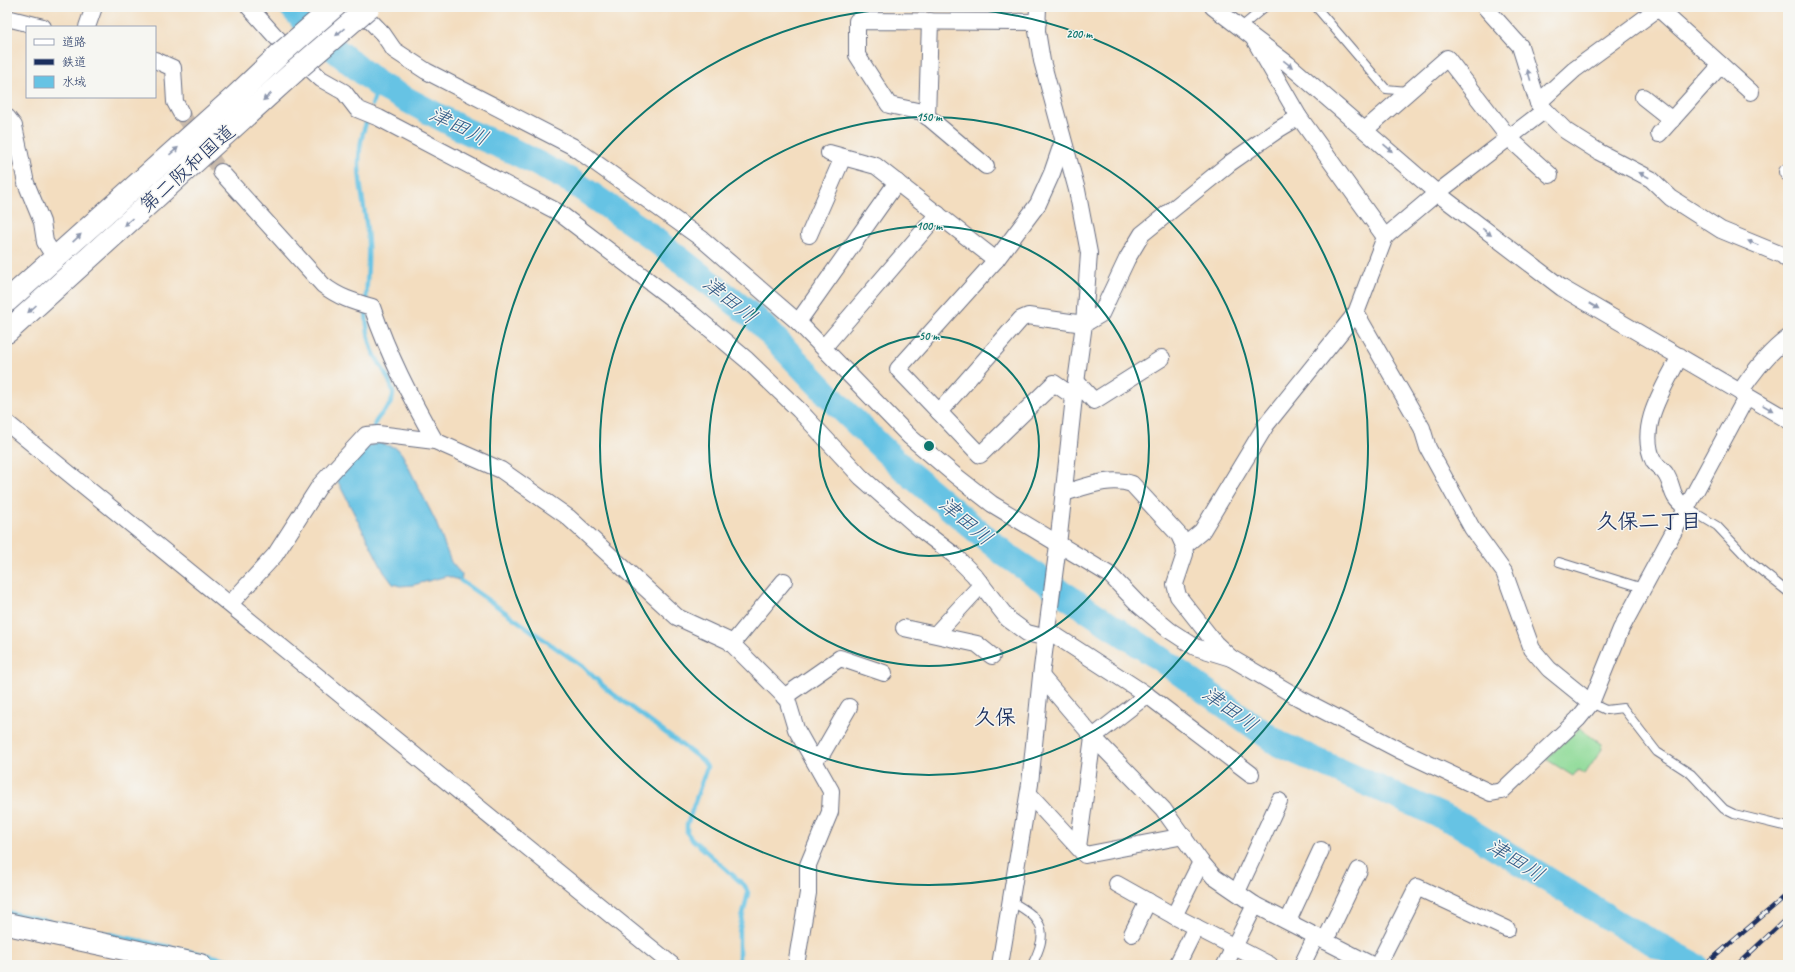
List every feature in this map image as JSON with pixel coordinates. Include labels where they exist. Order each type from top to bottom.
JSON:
[{"type":"main road","name":"第二阪和国道","points":[[7,301],[334,7]]},
{"type":"main road","name":"第二阪和国道","points":[[7,332],[295,71],[369,7]]},
{"type":"main road","points":[[7,924],[200,965]]},
{"type":"street","points":[[88,26],[94,7]]},
{"type":"street","points":[[249,7],[275,36],[321,79],[344,92],[357,109],[393,126],[558,212],[691,313],[747,360],[799,410],[861,477],[920,529],[954,555],[982,584],[1008,619],[1027,633],[1047,634],[1148,695],[1251,774]]},
{"type":"street","points":[[357,7],[383,34],[394,50],[426,71],[572,146],[702,239],[798,322],[910,437],[956,476],[992,504],[1110,575],[1139,605],[1169,630],[1195,647],[1231,658]]},
{"type":"street","points":[[1213,7],[1288,64],[1366,129],[1437,192],[1562,288],[1788,420]]},
{"type":"street","points":[[1485,7],[1520,46],[1541,106],[1566,131],[1599,152],[1651,179],[1671,198],[1721,230],[1782,255],[1788,260]]},
{"type":"street","points":[[1184,546],[1202,531],[1266,425],[1356,313],[1385,237],[1437,192],[1509,138],[1574,70],[1660,8],[1751,92]]},
{"type":"street","points":[[986,166],[922,112],[889,105],[857,55],[857,20],[930,21],[1038,14],[1042,61],[1062,141],[1077,190],[1089,253],[1084,324],[1041,676],[1029,794],[1012,902],[1000,965]]},
{"type":"street","points":[[7,18],[39,26]]},
{"type":"street","points":[[928,117],[930,21]]},
{"type":"street","points":[[1254,39],[1299,117],[1385,237]]},
{"type":"street","points":[[1366,129],[1447,58],[1509,138],[1550,176]]},
{"type":"street","points":[[156,60],[173,68],[175,102],[181,113]]},
{"type":"street","points":[[1660,134],[1721,65]]},
{"type":"street","points":[[1643,97],[1672,120]]},
{"type":"street","points":[[7,117],[14,126],[26,182],[42,222],[45,242],[55,258]]},
{"type":"street","points":[[939,412],[1021,319],[1028,316],[1084,324],[1101,314],[1127,259],[1142,234],[1230,163],[1299,117]]},
{"type":"street","points":[[1062,141],[1052,173],[1038,204],[996,260],[898,369],[980,455],[1054,383],[1074,397]]},
{"type":"street","points":[[809,235],[836,155],[876,166],[996,260]]},
{"type":"street","points":[[221,172],[323,285],[334,294],[372,306],[384,341],[405,387],[435,440]]},
{"type":"street","points":[[798,322],[897,182]]},
{"type":"street","points":[[824,348],[938,214]]},
{"type":"street","points":[[1356,313],[1422,428],[1428,448],[1472,528],[1504,572],[1532,649],[1549,669],[1592,703]]},
{"type":"street","points":[[1064,493],[1109,481],[1121,480],[1132,484],[1179,535],[1184,546],[1185,554],[1175,584],[1178,596],[1215,643],[1231,658],[1306,702],[1399,750],[1491,793],[1502,791],[1578,719],[1592,703],[1621,629],[1687,508],[1744,394],[1748,379],[1777,346],[1788,338]]},
{"type":"street","points":[[1680,356],[1656,405],[1649,426],[1654,463],[1666,473],[1672,492],[1679,503],[1687,508]]},
{"type":"street","points":[[1076,381],[1094,401],[1162,358]]},
{"type":"street","points":[[7,423],[672,965]]},
{"type":"street","points":[[230,604],[275,555],[320,485],[372,435],[435,440],[501,470],[568,517],[677,617],[728,640],[787,699],[796,729],[831,791],[830,812],[808,865],[808,893],[796,965]]},
{"type":"street","points":[[732,644],[784,581]]},
{"type":"street","points":[[936,634],[982,584]]},
{"type":"street","points":[[904,628],[977,644],[992,656]]},
{"type":"street","points":[[784,696],[840,658],[884,673]]},
{"type":"street","points":[[1041,676],[1093,737],[1163,809],[1184,836],[1201,862],[1214,877],[1255,905],[1372,965]]},
{"type":"street","points":[[1078,847],[1093,737],[1148,695]]},
{"type":"street","points":[[813,759],[823,752],[849,707]]},
{"type":"street","points":[[1029,794],[1085,855],[1184,836]]},
{"type":"street","points":[[1237,892],[1280,801]]},
{"type":"street","points":[[1288,921],[1321,850]]},
{"type":"street","points":[[1174,916],[1201,862]]},
{"type":"street","points":[[1302,965],[1321,939],[1359,870]]},
{"type":"street","points":[[1117,884],[1174,916],[1270,965]]},
{"type":"street","points":[[1378,965],[1417,887],[1507,929]]},
{"type":"street","points":[[1132,934],[1148,901]]},
{"type":"street","points":[[1225,965],[1233,946],[1255,905]]},
{"type":"street","points":[[1177,965],[1196,927]]},
{"type":"lane","points":[[1240,28],[1265,7]]},
{"type":"lane","points":[[1316,7],[1386,90],[1409,92]]},
{"type":"lane","points":[[1687,508],[1717,526],[1753,564],[1788,592]]},
{"type":"lane","points":[[1559,562],[1643,588]]},
{"type":"lane","points":[[1592,703],[1606,710],[1623,708],[1657,752],[1691,774],[1724,809],[1734,814],[1788,827]]},
{"type":"lane","points":[[1012,902],[1028,911],[1036,918],[1042,931],[1040,948],[1032,965]]},
{"type":"green space","points":[[1579,728],[1601,744],[1602,749],[1585,774],[1578,770],[1573,776],[1546,759]]},
{"type":"water","points":[[379,443],[397,448],[402,454],[435,520],[451,562],[462,575],[461,581],[447,576],[413,585],[400,586],[393,584],[384,572],[337,480],[339,474],[364,447]]},
{"type":"waterway","name":"津田川","points":[[292,7],[313,32],[379,85],[464,130],[515,152],[573,182],[645,232],[756,319],[843,410],[904,469],[1006,555],[1159,658],[1279,744],[1457,823],[1622,926],[1695,965]]},
{"type":"waterway","points":[[372,105],[379,85]]},
{"type":"waterway","points":[[366,123],[361,139],[359,169],[368,243],[366,296],[368,336],[377,360],[390,381],[393,393],[391,402],[375,423],[374,444]]},
{"type":"waterway","points":[[461,581],[583,667],[608,690],[703,761],[707,767],[687,825],[687,833],[745,886],[748,893],[739,932],[739,965]]},
{"type":"waterway","points":[[7,912],[253,965]]},
{"type":"tunnel","points":[[181,113],[221,172]]},
{"type":"railway","points":[[1705,965],[1788,894]]},
{"type":"railway","points":[[1737,965],[1788,917]]},
{"type":"district","name":"久保二丁目","points":[[1649,521]]},
{"type":"district","name":"久保","points":[[995,717]]}]
